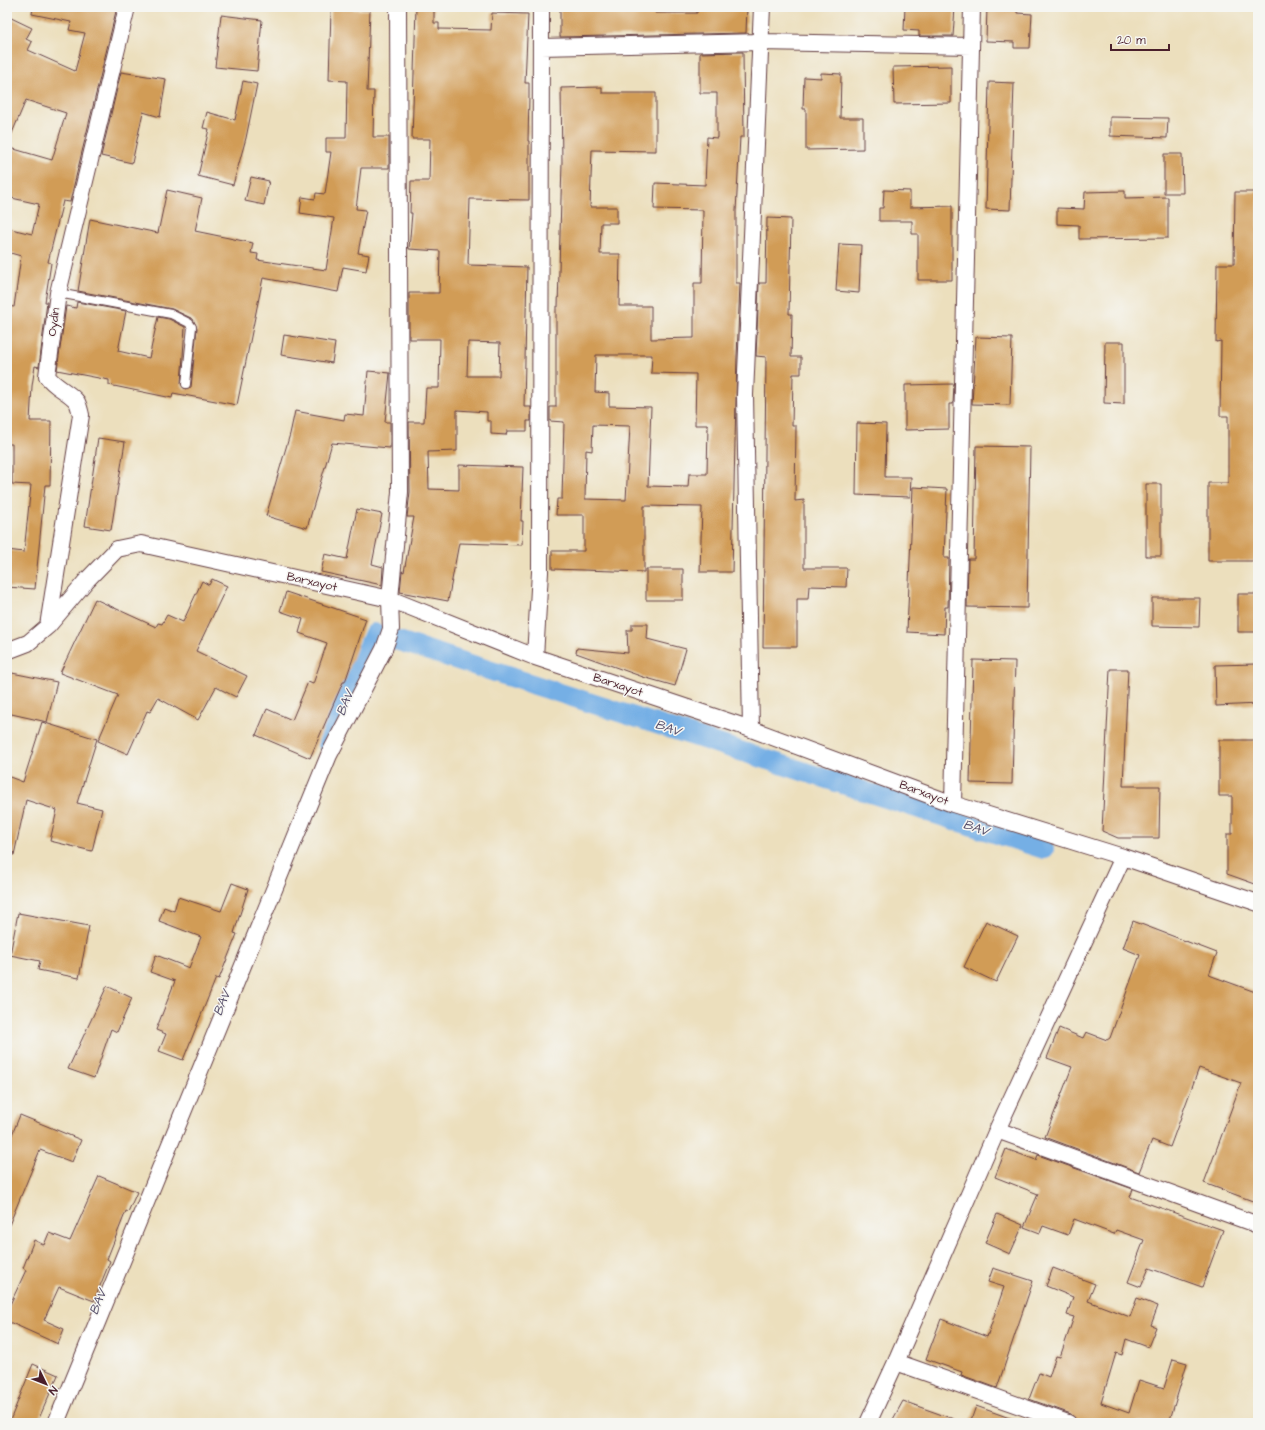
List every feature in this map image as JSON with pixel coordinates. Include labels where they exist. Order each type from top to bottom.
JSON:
[{"type":"street","name":"Oydin","points":[[48,626],[81,415],[77,403],[68,394],[53,386],[46,376],[58,294],[127,7]]},
{"type":"street","points":[[56,1423],[329,754],[384,649],[391,629],[390,600],[400,492],[398,7]]},
{"type":"street","points":[[535,658],[540,572],[541,7]]},
{"type":"street","points":[[751,729],[745,395],[762,7]]},
{"type":"street","points":[[953,804],[972,7]]},
{"type":"street","points":[[541,47],[761,42],[971,46]]},
{"type":"street","name":"Barxayot","points":[[7,651],[28,643],[48,626],[86,581],[117,549],[141,544],[390,600],[535,658],[751,729],[953,804],[1123,857],[1258,903]]},
{"type":"street","points":[[868,1423],[997,1130],[1123,857]]},
{"type":"street","points":[[997,1130],[1258,1225]]},
{"type":"street","points":[[896,1362],[1068,1423]]},
{"type":"lane","points":[[58,294],[171,314],[189,323],[192,327],[186,384]]},
{"type":"building","points":[[33,7],[117,7],[70,202],[63,201],[48,262],[51,263],[45,302],[47,302],[39,367],[35,366],[32,386],[30,421],[51,421],[50,485],[45,485],[35,589],[7,587],[7,550],[24,552],[31,485],[12,484],[12,444],[7,444],[7,306],[14,307],[21,256],[7,252],[7,228],[32,234],[39,204],[7,197],[7,147],[52,160],[66,113],[26,100],[7,145],[7,16],[32,28],[26,39],[32,42],[28,50],[75,71],[85,33],[69,30],[71,22],[32,14]]},
{"type":"building","points":[[416,7],[434,7],[434,23],[439,23],[439,29],[491,30],[492,13],[528,14],[525,83],[529,83],[529,200],[470,199],[468,263],[469,265],[527,267],[524,407],[531,407],[531,421],[527,421],[527,431],[507,431],[506,435],[491,434],[491,421],[487,421],[487,412],[457,410],[457,451],[428,452],[429,489],[459,490],[459,465],[523,467],[521,521],[523,521],[522,545],[459,543],[448,601],[400,592],[402,571],[404,572],[414,517],[407,517],[410,492],[409,422],[424,422],[426,388],[439,388],[440,339],[409,339],[409,293],[439,293],[440,251],[409,249],[412,213],[410,213],[411,181],[429,181],[430,139],[412,139]],"holes":[[[468,342],[500,343],[499,376],[467,376]]]},
{"type":"building","points":[[560,7],[655,9],[655,13],[697,13],[697,7],[747,7],[746,33],[560,37]]},
{"type":"building","points":[[905,7],[955,7],[953,36],[919,36],[919,31],[904,30]]},
{"type":"building","points":[[987,7],[1017,7],[1017,13],[1032,14],[1030,48],[1014,48],[1014,42],[986,41]]},
{"type":"building","points":[[331,9],[370,10],[367,91],[374,91],[373,137],[389,137],[389,168],[361,168],[356,209],[366,210],[358,253],[369,255],[366,271],[343,267],[338,292],[263,278],[237,405],[173,393],[172,398],[109,385],[109,380],[57,370],[66,306],[76,308],[77,302],[126,311],[118,351],[149,358],[158,317],[169,319],[185,327],[181,384],[185,389],[191,387],[197,328],[193,319],[172,309],[78,291],[90,219],[158,233],[167,190],[202,198],[195,231],[253,243],[251,253],[258,254],[257,260],[326,270],[334,218],[300,213],[302,197],[315,199],[316,193],[325,194],[331,152],[326,152],[326,138],[346,138],[347,81],[329,80]]},
{"type":"building","points":[[221,15],[262,20],[257,71],[215,67]]},
{"type":"building","points":[[743,52],[744,137],[740,137],[736,211],[736,283],[740,283],[732,572],[700,572],[702,507],[644,506],[644,572],[552,569],[552,551],[584,551],[584,515],[556,515],[557,499],[562,499],[564,422],[550,421],[550,407],[556,407],[556,307],[558,307],[562,162],[561,88],[602,87],[602,93],[656,93],[656,151],[592,150],[590,207],[617,207],[617,223],[601,223],[600,254],[620,254],[619,306],[651,306],[651,339],[694,338],[694,283],[702,283],[703,210],[654,209],[655,183],[705,185],[707,137],[717,138],[717,93],[700,93],[700,53]],"holes":[[[596,355],[652,355],[651,373],[696,374],[695,425],[708,425],[707,474],[689,474],[688,487],[648,486],[651,407],[609,406],[609,393],[595,392]],[[593,425],[630,426],[626,500],[585,499],[586,450],[592,451]]]},
{"type":"building","points":[[951,66],[951,103],[894,104],[893,67]]},
{"type":"building","points":[[121,72],[166,79],[160,117],[143,112],[132,163],[101,156]]},
{"type":"building","points":[[821,73],[841,74],[840,118],[863,118],[863,149],[806,150],[806,109],[803,109],[804,77],[821,78]]},
{"type":"building","points":[[243,81],[257,84],[246,138],[233,185],[198,176],[209,129],[203,128],[207,112],[235,120]]},
{"type":"building","points":[[989,82],[1014,83],[1010,210],[986,209]]},
{"type":"building","points":[[1110,117],[1168,118],[1167,138],[1110,136]]},
{"type":"building","points":[[1164,154],[1182,154],[1183,193],[1164,193]]},
{"type":"building","points":[[251,177],[269,181],[264,205],[245,201]]},
{"type":"building","points":[[884,190],[910,191],[910,207],[952,206],[952,280],[918,280],[918,234],[912,234],[912,221],[879,221],[879,208],[883,208]]},
{"type":"building","points":[[1125,191],[1125,198],[1168,197],[1168,238],[1079,239],[1079,225],[1057,224],[1057,208],[1084,209],[1085,192]]},
{"type":"building","points":[[1235,192],[1258,192],[1258,561],[1208,561],[1208,483],[1228,483],[1228,416],[1220,416],[1221,341],[1216,342],[1217,264],[1234,264]]},
{"type":"building","points":[[767,218],[791,219],[789,314],[792,314],[791,357],[801,357],[801,374],[793,374],[792,426],[796,426],[795,501],[804,500],[804,568],[847,568],[846,587],[809,586],[808,599],[797,599],[797,647],[763,647],[766,357],[756,356],[759,283],[766,283]]},
{"type":"building","points":[[839,244],[861,245],[859,293],[836,291]]},
{"type":"building","points":[[284,335],[335,343],[332,363],[281,355]]},
{"type":"building","points":[[976,337],[1012,338],[1010,405],[972,404]]},
{"type":"building","points":[[1105,342],[1124,342],[1124,404],[1104,403]]},
{"type":"building","points":[[368,371],[390,373],[385,422],[390,422],[390,448],[332,443],[307,528],[266,516],[290,434],[295,411],[344,420],[345,414],[364,416]]},
{"type":"building","points":[[954,384],[953,404],[949,404],[949,429],[905,430],[905,385]]},
{"type":"building","points":[[857,423],[886,424],[885,477],[911,477],[910,497],[856,495]]},
{"type":"building","points":[[98,438],[125,442],[111,530],[85,526]]},
{"type":"building","points":[[976,446],[1030,447],[1027,608],[967,607],[968,559],[974,559]]},
{"type":"building","points":[[1146,484],[1161,484],[1161,556],[1146,556]]},
{"type":"building","points":[[913,487],[947,489],[944,558],[949,558],[948,607],[945,607],[944,634],[907,632]]},
{"type":"building","points":[[357,509],[382,514],[372,564],[383,567],[382,585],[321,572],[325,554],[347,559]]},
{"type":"building","points":[[646,569],[683,569],[683,600],[646,600]]},
{"type":"building","points":[[212,579],[227,586],[196,651],[247,676],[236,697],[216,687],[198,720],[158,698],[150,712],[147,711],[128,754],[98,741],[118,695],[60,673],[95,599],[156,627],[158,623],[162,624],[167,615],[183,622],[202,581],[209,585]]},
{"type":"building","points":[[286,592],[366,619],[345,682],[343,682],[310,758],[256,735],[267,709],[292,720],[308,682],[313,684],[327,643],[299,633],[303,619],[280,611]]},
{"type":"building","points":[[1238,594],[1258,594],[1258,632],[1238,632]]},
{"type":"building","points":[[1152,598],[1200,598],[1199,627],[1152,626]]},
{"type":"building","points":[[632,624],[648,624],[647,639],[686,649],[675,686],[643,677],[576,653],[577,648],[628,653],[627,630],[632,630]]},
{"type":"building","points":[[973,660],[1015,661],[1012,784],[970,783]]},
{"type":"building","points":[[1256,664],[1258,704],[1216,706],[1215,665]]},
{"type":"building","points":[[1110,669],[1128,669],[1123,786],[1160,786],[1159,838],[1118,838],[1102,831]]},
{"type":"building","points":[[7,672],[57,682],[47,722],[7,713]]},
{"type":"building","points":[[42,722],[97,739],[77,803],[102,809],[92,851],[50,841],[57,810],[26,800],[14,855],[7,854],[7,776],[23,782]]},
{"type":"building","points":[[1219,740],[1258,740],[1258,885],[1227,874],[1227,834],[1232,834],[1232,796],[1219,796]]},
{"type":"building","points":[[232,883],[248,889],[234,933],[237,934],[219,979],[216,978],[183,1060],[159,1051],[166,1034],[156,1030],[175,981],[150,972],[156,955],[189,968],[201,937],[159,921],[164,907],[174,911],[178,897],[221,911]]},
{"type":"building","points":[[18,913],[89,926],[79,978],[38,970],[40,961],[10,955]]},
{"type":"building","points":[[986,921],[1018,936],[996,982],[964,967]]},
{"type":"building","points":[[1133,921],[1217,953],[1209,975],[1258,993],[1258,1203],[1204,1183],[1241,1083],[1199,1068],[1170,1147],[1152,1140],[1139,1172],[1045,1137],[1072,1067],[1047,1058],[1059,1028],[1083,1038],[1086,1032],[1107,1040],[1110,1038],[1140,955],[1123,948]]},
{"type":"building","points":[[107,986],[132,998],[117,1032],[111,1029],[94,1078],[68,1069]]},
{"type":"building","points":[[20,1115],[81,1140],[72,1162],[40,1150],[7,1230],[7,1147]]},
{"type":"building","points":[[1006,1149],[1036,1160],[1038,1155],[1133,1189],[1130,1197],[1223,1230],[1202,1287],[1149,1268],[1141,1287],[1128,1282],[1144,1240],[1116,1230],[1114,1234],[1074,1219],[1068,1235],[1043,1226],[1040,1233],[1024,1227],[1038,1194],[995,1177]]},
{"type":"building","points":[[99,1176],[137,1192],[128,1212],[126,1211],[107,1259],[110,1261],[94,1301],[59,1287],[44,1320],[64,1329],[58,1344],[7,1321],[7,1311],[26,1270],[23,1268],[34,1240],[44,1245],[49,1233],[70,1241]]},
{"type":"building","points":[[997,1214],[1023,1225],[1010,1254],[985,1243]]},
{"type":"building","points":[[993,1268],[1033,1281],[997,1388],[961,1375],[962,1372],[926,1359],[941,1319],[987,1337],[1004,1287],[988,1282]]},
{"type":"building","points":[[1053,1268],[1095,1284],[1088,1301],[1130,1317],[1137,1298],[1158,1306],[1151,1325],[1156,1327],[1148,1347],[1126,1339],[1122,1355],[1116,1353],[1101,1403],[1129,1413],[1139,1380],[1164,1388],[1173,1359],[1187,1363],[1169,1423],[1079,1423],[1071,1414],[1029,1399],[1039,1373],[1049,1377],[1056,1356],[1060,1357],[1074,1317],[1067,1315],[1073,1297],[1046,1286]]},
{"type":"building","points":[[33,1364],[58,1375],[37,1423],[9,1423]]},
{"type":"building","points":[[903,1401],[959,1421],[959,1423],[891,1423]]},
{"type":"building","points":[[976,1406],[1018,1421],[1018,1423],[970,1423]]},
{"type":"waterway","name":"BAV","points":[[328,744],[374,633],[1044,849]]}]
